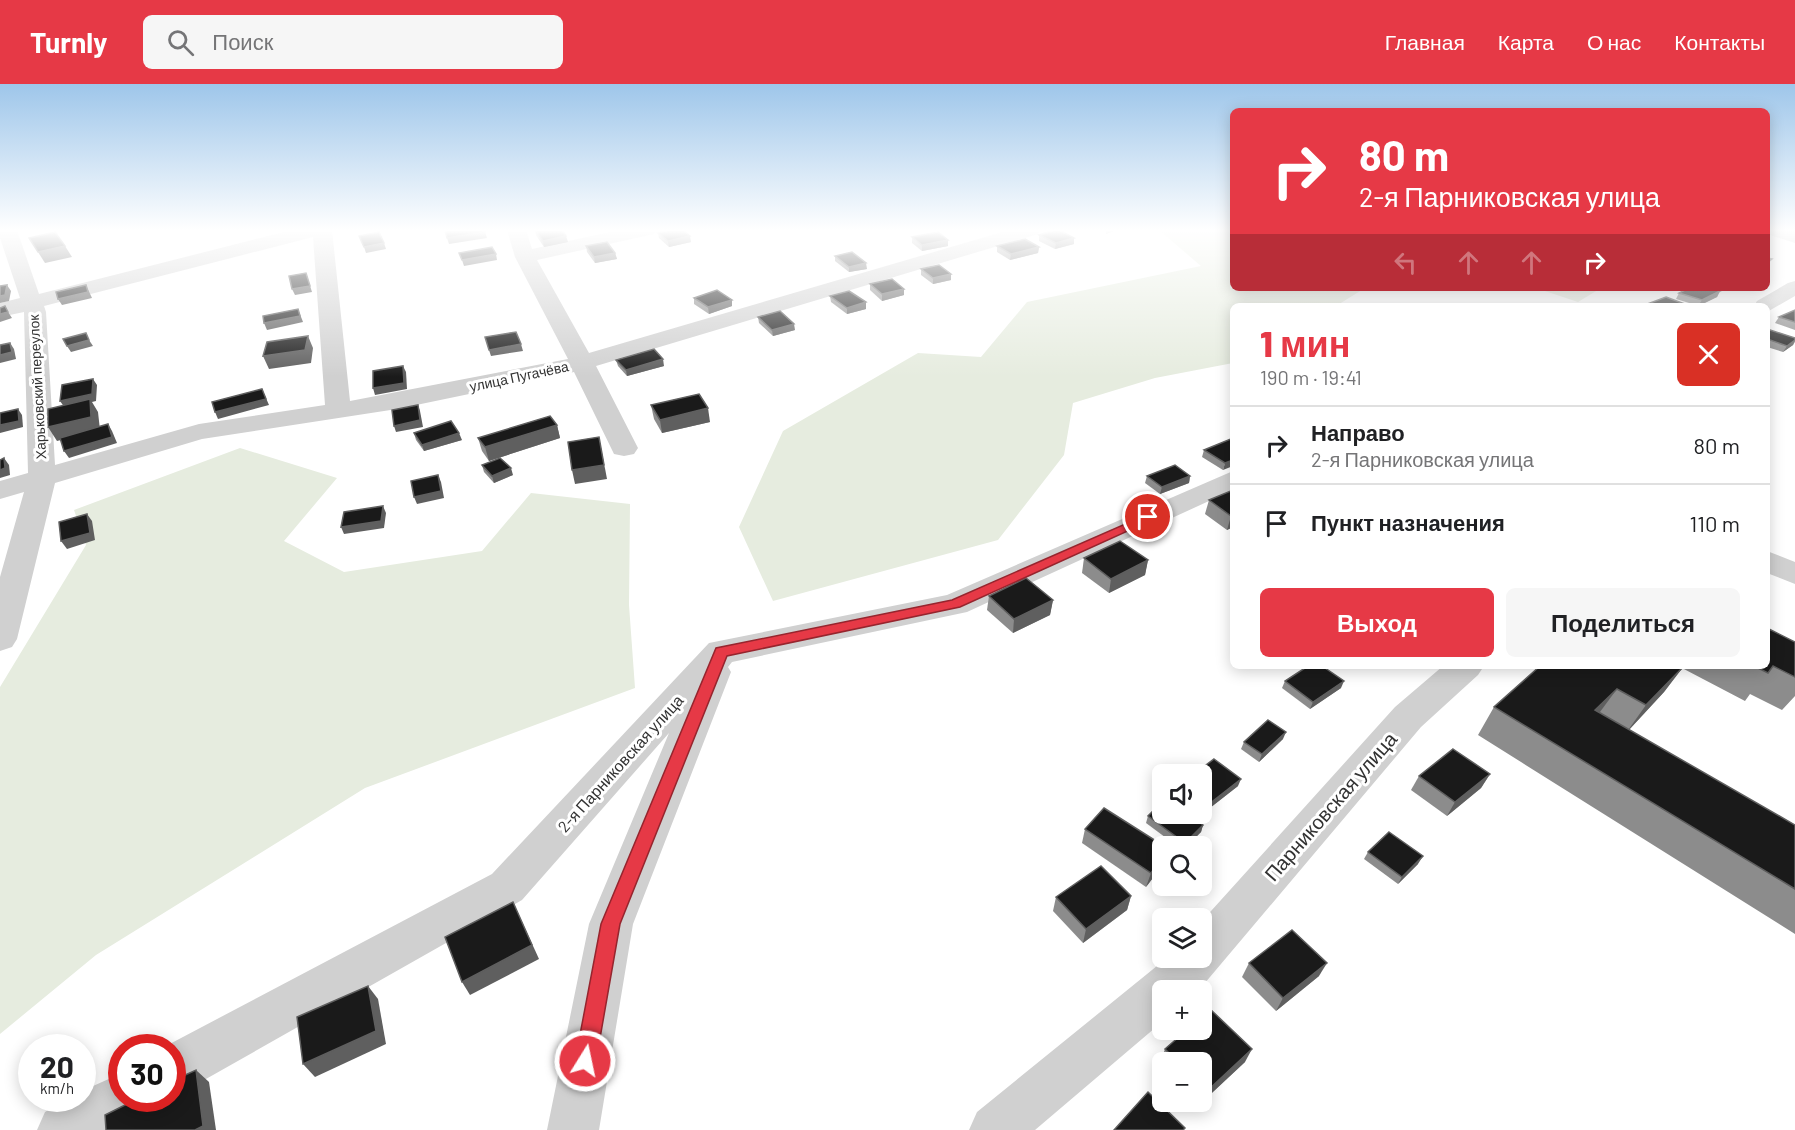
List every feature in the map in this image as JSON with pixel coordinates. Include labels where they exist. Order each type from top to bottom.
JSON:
[{"type":"street","name":"Харьковский переулок","points":[[0,639],[42,477],[35,312],[24,279]]},
{"type":"street","points":[[0,310],[124,279]]},
{"type":"street","points":[[326,279],[338,410]]},
{"type":"street","points":[[537,279],[624,448]]},
{"type":"street","name":"улица Пугачёва","points":[[0,490],[199,432],[398,401],[582,363],[865,279]]},
{"type":"street","points":[[1770,303],[1795,287]]},
{"type":"street","points":[[573,1130],[611,924],[722,652],[955,604],[1230,480]]},
{"type":"street","points":[[1770,562],[1795,574]]},
{"type":"street","name":"2-я Парниковская улица","points":[[186,1062],[507,887],[722,652]]},
{"type":"street","name":"Парниковская улица","points":[[1212,942],[1408,717],[1463,669]]},
{"type":"street","points":[[1177,980],[1188,968]]},
{"type":"street","points":[[995,1130],[1152,1001]]},
{"type":"street","points":[[63,1130],[108,1106]]},
{"type":"shaded area","points":[[1139,279],[1230,279],[1230,291],[1360,291],[1341,303],[1230,303],[1230,364],[1155,378],[1073,403],[1064,455],[998,540],[773,601],[739,527],[783,431],[918,353],[981,357],[1027,302]]},
{"type":"shaded area","points":[[1545,291],[1596,291],[1578,302]]},
{"type":"shaded area","points":[[240,448],[337,478],[284,541],[344,572],[482,551],[531,493],[630,504],[629,605],[635,688],[365,788],[96,955],[0,1034],[0,687],[86,545],[74,510]]},
{"type":"building","points":[[290,279],[308,279],[310,286],[292,289]]},
{"type":"building","points":[[892,279],[904,289],[882,294],[870,284]]},
{"type":"building","points":[[7,285],[5,295],[0,296],[0,286]]},
{"type":"building","points":[[86,285],[88,292],[58,299],[56,292]]},
{"type":"building","points":[[717,290],[732,300],[708,307],[694,298]]},
{"type":"building","points":[[849,291],[866,302],[847,308],[830,296]]},
{"type":"building","points":[[1683,291],[1720,291],[1702,300],[1679,293]]},
{"type":"building","points":[[1666,297],[1682,303],[1650,303]]},
{"type":"building","points":[[5,306],[8,312],[0,314],[0,308]]},
{"type":"building","points":[[298,309],[300,316],[264,323],[263,316]]},
{"type":"building","points":[[1795,310],[1795,322],[1779,317]]},
{"type":"building","points":[[780,311],[794,324],[772,330],[758,317]]},
{"type":"building","points":[[1770,330],[1795,338],[1787,346],[1770,340]]},
{"type":"building","points":[[516,332],[521,344],[489,350],[485,337]]},
{"type":"building","points":[[86,333],[89,340],[67,346],[63,339]]},
{"type":"building","points":[[308,336],[305,350],[263,356],[267,342]]},
{"type":"building","points":[[10,343],[12,352],[0,355],[0,345]]},
{"type":"building","points":[[654,349],[663,359],[626,370],[616,360]]},
{"type":"building","points":[[403,366],[404,383],[373,388],[373,371]]},
{"type":"building","points":[[93,379],[92,394],[60,401],[62,385]]},
{"type":"building","points":[[262,389],[266,399],[215,412],[212,402]]},
{"type":"building","points":[[699,394],[708,408],[660,420],[651,405]]},
{"type":"building","points":[[90,399],[91,417],[48,427],[48,409]]},
{"type":"building","points":[[418,405],[420,420],[394,426],[392,410]]},
{"type":"building","points":[[18,409],[19,421],[0,425],[0,413]]},
{"type":"building","points":[[550,416],[557,425],[485,447],[478,438]]},
{"type":"building","points":[[451,421],[459,433],[422,445],[414,433]]},
{"type":"building","points":[[108,424],[112,437],[64,451],[60,438]]},
{"type":"building","points":[[599,437],[604,465],[572,470],[568,442]]},
{"type":"building","points":[[1230,439],[1230,461],[1225,463],[1204,450]]},
{"type":"building","points":[[4,458],[5,468],[0,470],[0,460]]},
{"type":"building","points":[[500,458],[511,468],[492,476],[482,465]]},
{"type":"building","points":[[1175,465],[1190,476],[1162,487],[1147,476]]},
{"type":"building","points":[[438,475],[441,491],[414,497],[411,481]]},
{"type":"building","points":[[1230,491],[1230,515],[1209,500]]},
{"type":"building","points":[[383,506],[381,521],[341,527],[344,512]]},
{"type":"building","points":[[87,514],[90,533],[61,541],[59,522]]},
{"type":"building","points":[[1120,541],[1148,560],[1111,579],[1084,558]]},
{"type":"building","points":[[1026,578],[1053,600],[1014,619],[989,596]]},
{"type":"building","points":[[1770,630],[1795,642],[1795,677],[1773,666],[1768,673],[1760,669],[1770,669]]},
{"type":"building","points":[[1303,669],[1326,669],[1344,681],[1313,702],[1285,681]]},
{"type":"building","points":[[1537,669],[1681,669],[1646,705],[1617,689],[1595,710],[1795,825],[1795,889],[1494,707]]},
{"type":"building","points":[[1268,720],[1286,732],[1262,754],[1244,742]]},
{"type":"building","points":[[1453,749],[1490,774],[1455,802],[1419,776]]},
{"type":"building","points":[[1214,759],[1241,779],[1212,802],[1212,764],[1207,764]]},
{"type":"building","points":[[1104,808],[1152,838],[1152,872],[1151,873],[1085,829]]},
{"type":"building","points":[[1159,824],[1203,825],[1192,836],[1175,836]]},
{"type":"building","points":[[1389,832],[1423,856],[1402,877],[1368,852]]},
{"type":"building","points":[[1101,866],[1131,896],[1086,929],[1056,897]]},
{"type":"building","points":[[513,902],[532,945],[462,982],[445,937]]},
{"type":"building","points":[[1292,930],[1327,963],[1283,998],[1249,963]]},
{"type":"building","points":[[368,986],[376,1031],[303,1064],[297,1017]]},
{"type":"building","points":[[1212,1011],[1252,1049],[1212,1086],[1212,1052],[1168,1052],[1165,1049],[1175,1040],[1212,1040]]},
{"type":"building","points":[[196,1070],[203,1126],[195,1130],[106,1130],[105,1115],[111,1112],[186,1112],[186,1075]]},
{"type":"building","points":[[1148,1092],[1152,1096],[1152,1112],[1169,1112],[1185,1128],[1183,1130],[1114,1130]]},
{"type":"route","points":[[585,1061],[611,924],[722,652],[955,604],[1148,517]]}]
